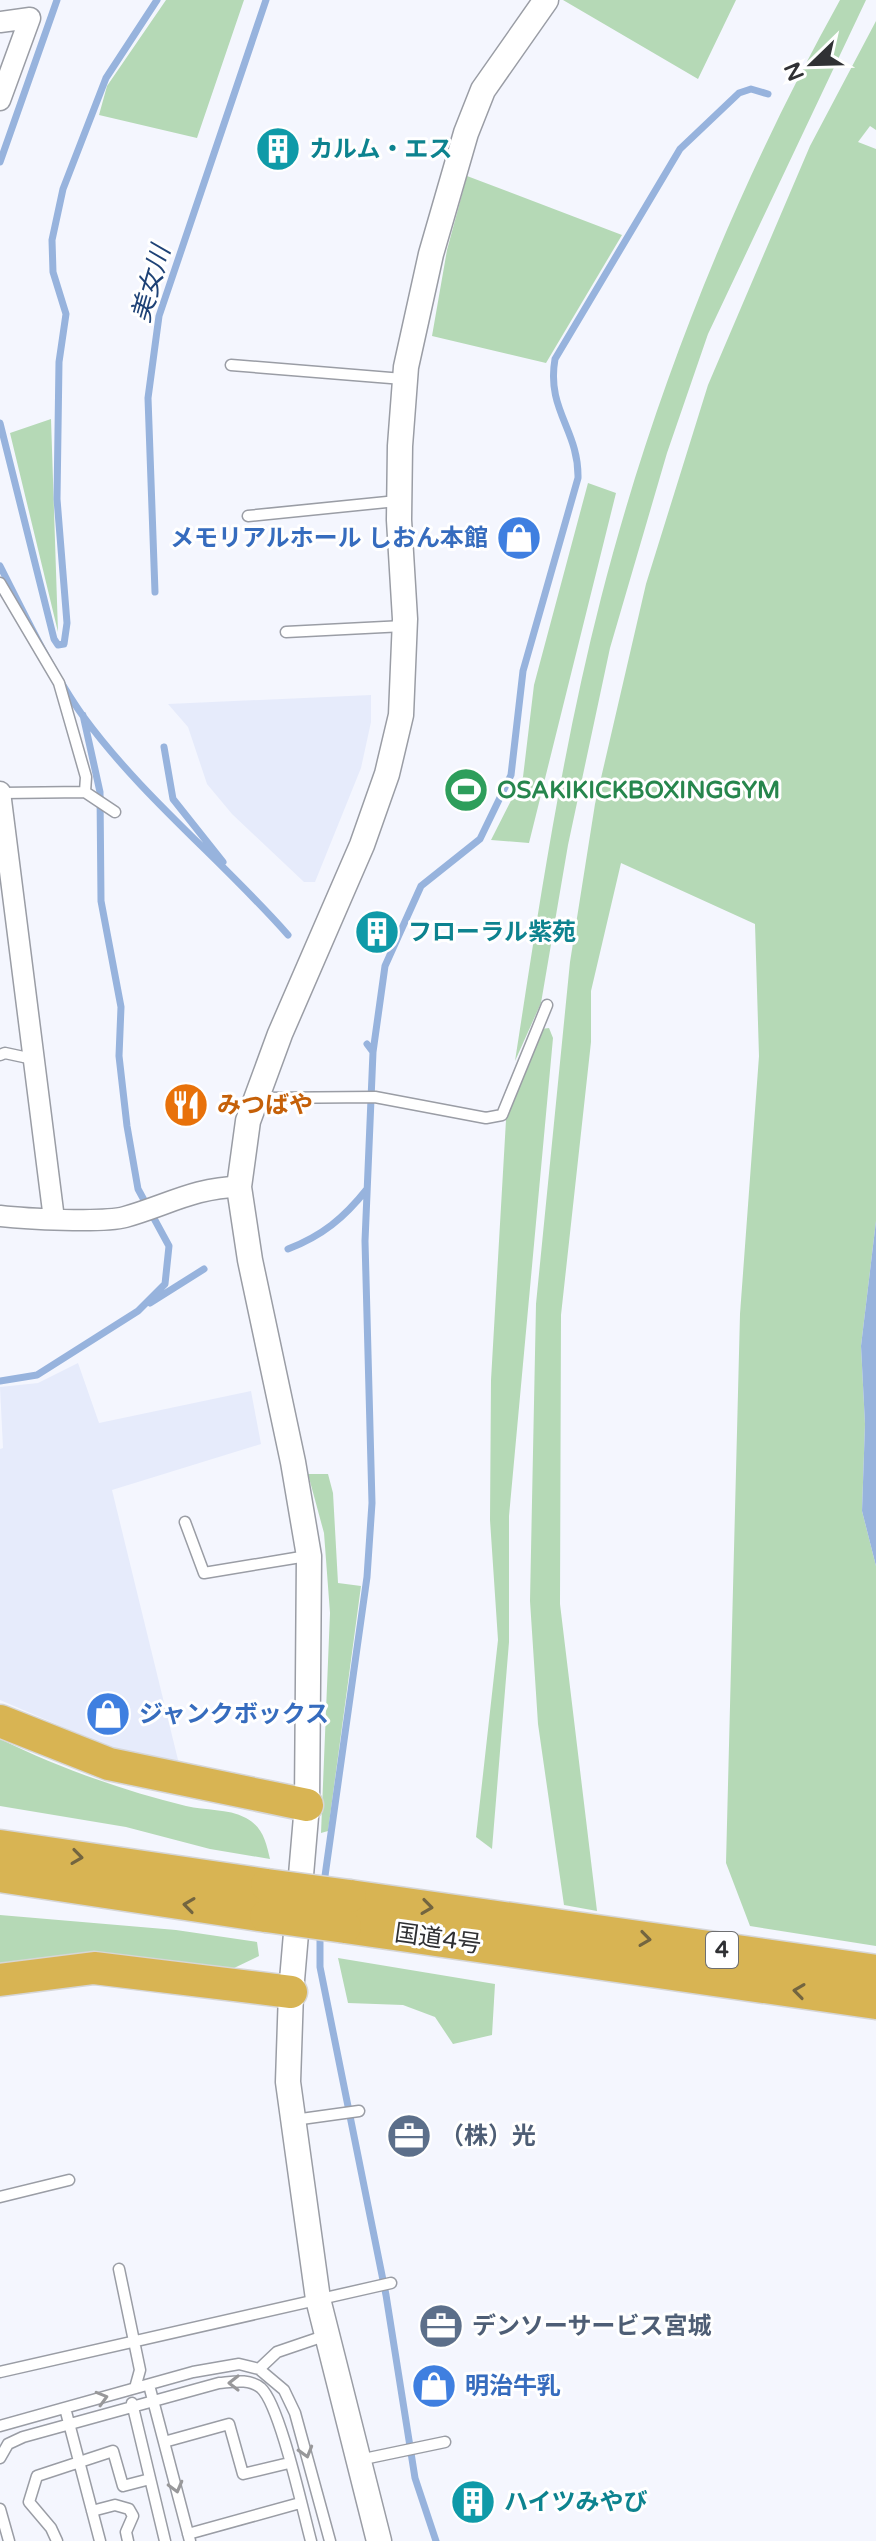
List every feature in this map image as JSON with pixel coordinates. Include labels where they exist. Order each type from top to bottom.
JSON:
[{"type":"highway","points":[[2,1722],[109,1764],[307,1805]]},
{"type":"highway","name":"国道4号","points":[[0,1846],[266,1900],[569,1943],[876,2003]]},
{"type":"highway","name":"国道4号","points":[[0,1876],[120,1895],[266,1900]]},
{"type":"highway","points":[[0,1894],[64,1900],[120,1895]]},
{"type":"highway","name":"国道4号","points":[[569,1943],[876,1971]]},
{"type":"highway","points":[[0,1980],[94,1968],[291,1992]]},
{"type":"street","points":[[379,2541],[318,2299],[288,2082],[291,1992],[307,1805],[309,1556],[293,1462],[250,1260],[239,1187],[248,1121],[280,1034],[362,845],[387,774],[401,715],[404,626],[399,501],[405,379],[431,254],[466,133],[483,90],[546,0]]},
{"type":"street","points":[[0,22],[30,18],[0,100]]},
{"type":"street","points":[[1,792],[54,1219]]},
{"type":"street","points":[[0,1216],[54,1219],[130,1215],[213,1187],[239,1187]]},
{"type":"lane","points":[[231,365],[405,379]]},
{"type":"lane","points":[[248,516],[399,501]]},
{"type":"lane","points":[[0,583],[59,683],[89,794]]},
{"type":"lane","points":[[286,632],[404,626]]},
{"type":"lane","points":[[1,792],[89,794],[115,812]]},
{"type":"lane","points":[[257,1098],[375,1097],[486,1118],[502,1115],[547,1005]]},
{"type":"lane","points":[[0,1055],[5,1053],[35,1060]]},
{"type":"lane","points":[[185,1522],[204,1573],[309,1556]]},
{"type":"lane","points":[[292,2120],[359,2111]]},
{"type":"lane","points":[[0,2197],[69,2180]]},
{"type":"lane","points":[[119,2269],[140,2370],[132,2390],[133,2407],[165,2541]]},
{"type":"lane","points":[[0,2372],[391,2283]]},
{"type":"lane","points":[[259,2369],[277,2352],[327,2335]]},
{"type":"lane","points":[[0,2426],[239,2364],[259,2369],[284,2390],[295,2413],[330,2541]]},
{"type":"lane","points":[[0,2458],[8,2444],[68,2424],[219,2383],[243,2381],[261,2388],[273,2409],[311,2541]]},
{"type":"lane","points":[[149,2385],[189,2537],[300,2503]]},
{"type":"lane","points":[[65,2408],[100,2541]]},
{"type":"lane","points":[[164,2442],[229,2424],[243,2474],[289,2463]]},
{"type":"lane","points":[[357,2460],[445,2442]]},
{"type":"lane","points":[[57,2541],[51,2528],[33,2510],[30,2492],[37,2476],[113,2451],[123,2486],[150,2479]]},
{"type":"lane","points":[[92,2511],[115,2505],[129,2509],[133,2516],[126,2532],[128,2541]]},
{"type":"lane","points":[[0,2509],[9,2541]]},
{"type":"shaded area","points":[[371,695],[371,722],[361,768],[315,882],[304,882],[232,814],[207,784],[188,727],[168,704]]},
{"type":"shaded area","points":[[78,1363],[99,1423],[251,1391],[261,1444],[112,1490],[179,1764],[135,1758],[0,1700],[0,1449],[3,1448],[0,1387],[38,1383]]},
{"type":"green space","points":[[166,0],[244,0],[197,138],[99,115],[107,86]]},
{"type":"green space","points":[[563,0],[736,0],[698,79]]},
{"type":"green space","points":[[840,0],[866,0],[708,334],[667,453],[610,648],[568,845],[541,1003],[515,1061],[563,770],[587,655],[622,521],[672,367],[701,292],[766,143]]},
{"type":"green space","points":[[876,21],[876,130],[870,126],[858,142],[876,149],[876,1221],[861,1346],[865,1424],[862,1511],[876,1566],[876,1946],[750,1926],[726,1863],[740,1314],[759,1056],[755,924],[621,863],[591,991],[591,1042],[561,1315],[560,1604],[597,1911],[564,1905],[538,1724],[530,1601],[536,1304],[570,962],[595,804],[646,584],[708,385],[810,146]]},
{"type":"green space","points":[[467,176],[622,235],[546,363],[432,336],[447,250]]},
{"type":"green space","points":[[51,419],[58,632],[10,433]]},
{"type":"green space","points":[[588,483],[616,493],[529,843],[491,840],[523,777],[534,685]]},
{"type":"green space","points":[[549,1028],[553,1038],[509,1516],[509,1642],[492,1849],[476,1837],[498,1640],[490,1520],[491,1380],[506,1120],[541,1029]]},
{"type":"green space","points":[[308,1474],[328,1474],[333,1493],[338,1583],[361,1586],[328,1831],[321,1833],[330,1613],[324,1533]]},
{"type":"green space","points":[[0,1739],[115,1786],[186,1806],[246,1818],[260,1830],[270,1859],[210,1849],[126,1827],[0,1806]]},
{"type":"green space","points":[[0,1915],[176,1930],[257,1942],[259,1956],[232,1969],[0,1968]]},
{"type":"green space","points":[[338,1958],[495,1984],[492,2035],[453,2044],[435,2017],[403,2005],[348,2003]]},
{"type":"water","points":[[876,1221],[876,1566],[862,1511],[865,1424],[861,1346]]},
{"type":"waterway","points":[[0,162],[57,0]]},
{"type":"waterway","points":[[0,423],[54,639],[58,645],[64,644],[67,623],[57,499],[59,362],[66,314],[53,272],[52,240],[63,189],[106,78],[157,0]]},
{"type":"waterway","name":"美女川","points":[[155,592],[148,398],[159,316],[266,0]]},
{"type":"waterway","points":[[373,1052],[385,966],[421,886],[480,839],[511,775],[523,671],[578,478],[574,446],[555,392],[555,359],[680,149],[739,93],[751,89],[768,94]]},
{"type":"waterway","points":[[0,566],[61,682],[106,746],[288,935]]},
{"type":"waterway","points":[[0,1381],[37,1375],[138,1311],[165,1284],[169,1246],[138,1189],[127,1126],[119,1056],[121,1007],[101,901],[100,792],[83,715]]},
{"type":"waterway","name":"美女川","points":[[164,747],[173,799],[223,862]]},
{"type":"waterway","points":[[324,1883],[367,1577],[372,1503],[365,1241],[373,1052],[367,1044]]},
{"type":"waterway","points":[[288,1249],[332,1225],[367,1189]]},
{"type":"waterway","points":[[150,1303],[204,1269]]},
{"type":"waterway","points":[[320,1931],[320,1967],[386,2295],[415,2478],[436,2541]]},
{"type":"place","name":"カルム・エス","points":[[278,149]]},
{"type":"place","name":"メモリアルホール しおん本館","points":[[519,538]]},
{"type":"place","name":"OSAKIKICKBOXINGGYM","points":[[466,790]]},
{"type":"place","name":"フローラル紫苑","points":[[377,932]]},
{"type":"place","name":"みつばや","points":[[186,1105]]},
{"type":"place","name":"ジャンクボックス","points":[[108,1714]]},
{"type":"place","name":"（株）光","points":[[409,2136]]},
{"type":"place","name":"デンソーサービス宮城","points":[[441,2326]]},
{"type":"place","name":"明治牛乳","points":[[434,2386]]},
{"type":"place","name":"ハイツみやび","points":[[473,2502]]}]
